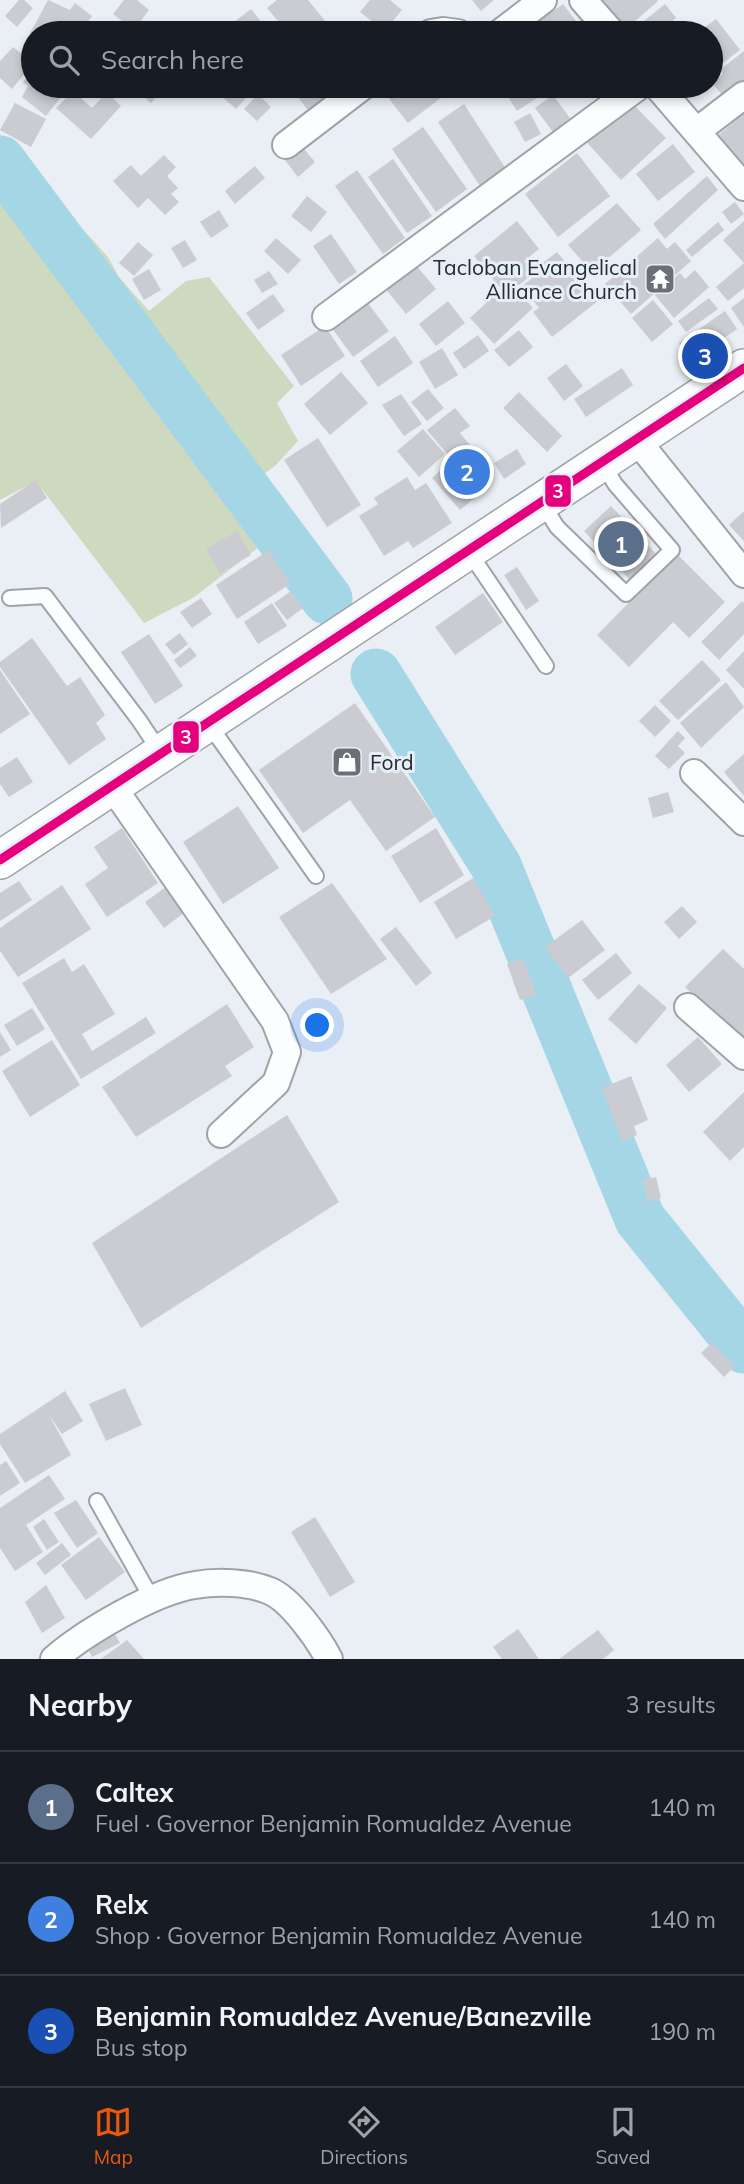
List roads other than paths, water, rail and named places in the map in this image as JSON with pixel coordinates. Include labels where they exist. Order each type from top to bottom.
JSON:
[{"type":"main road","points":[[0,860],[744,368]]},
{"type":"street","points":[[515,21],[544,0]]},
{"type":"street","points":[[583,0],[601,21]]},
{"type":"street","points":[[697,131],[744,94]]},
{"type":"street","points":[[286,145],[347,98]]},
{"type":"street","points":[[326,317],[623,98]]},
{"type":"street","points":[[668,98],[744,187]]},
{"type":"street","points":[[636,439],[744,573]]},
{"type":"street","points":[[694,773],[744,822]]},
{"type":"street","points":[[112,786],[275,1021],[287,1052],[276,1083],[221,1134]]},
{"type":"street","points":[[688,1007],[744,1056]]},
{"type":"street","points":[[54,1659],[80,1639],[152,1599],[194,1585],[246,1585],[270,1591],[291,1608],[320,1642],[329,1659]]},
{"type":"lane","points":[[542,503],[558,527],[626,594],[672,550],[615,484],[601,462]]},
{"type":"lane","points":[[469,552],[545,666]]},
{"type":"lane","points":[[10,598],[45,596],[162,754]]},
{"type":"lane","points":[[208,723],[316,876]]},
{"type":"lane","points":[[97,1501],[152,1599]]},
{"type":"waterway","points":[[0,161],[327,599]]},
{"type":"waterway","points":[[327,599],[329,603]]},
{"type":"waterway","points":[[376,674],[496,866],[640,1219],[744,1348]]},
{"type":"place","name":"Tacloban Evangelical Alliance Church","points":[[660,279]]},
{"type":"place","name":"Benjamin Romualdez Avenue/Banezville","points":[[705,356]]},
{"type":"place","name":"Relx","points":[[467,472]]},
{"type":"place","name":"Caltex","points":[[621,544]]},
{"type":"place","name":"Ford","points":[[347,762]]}]
